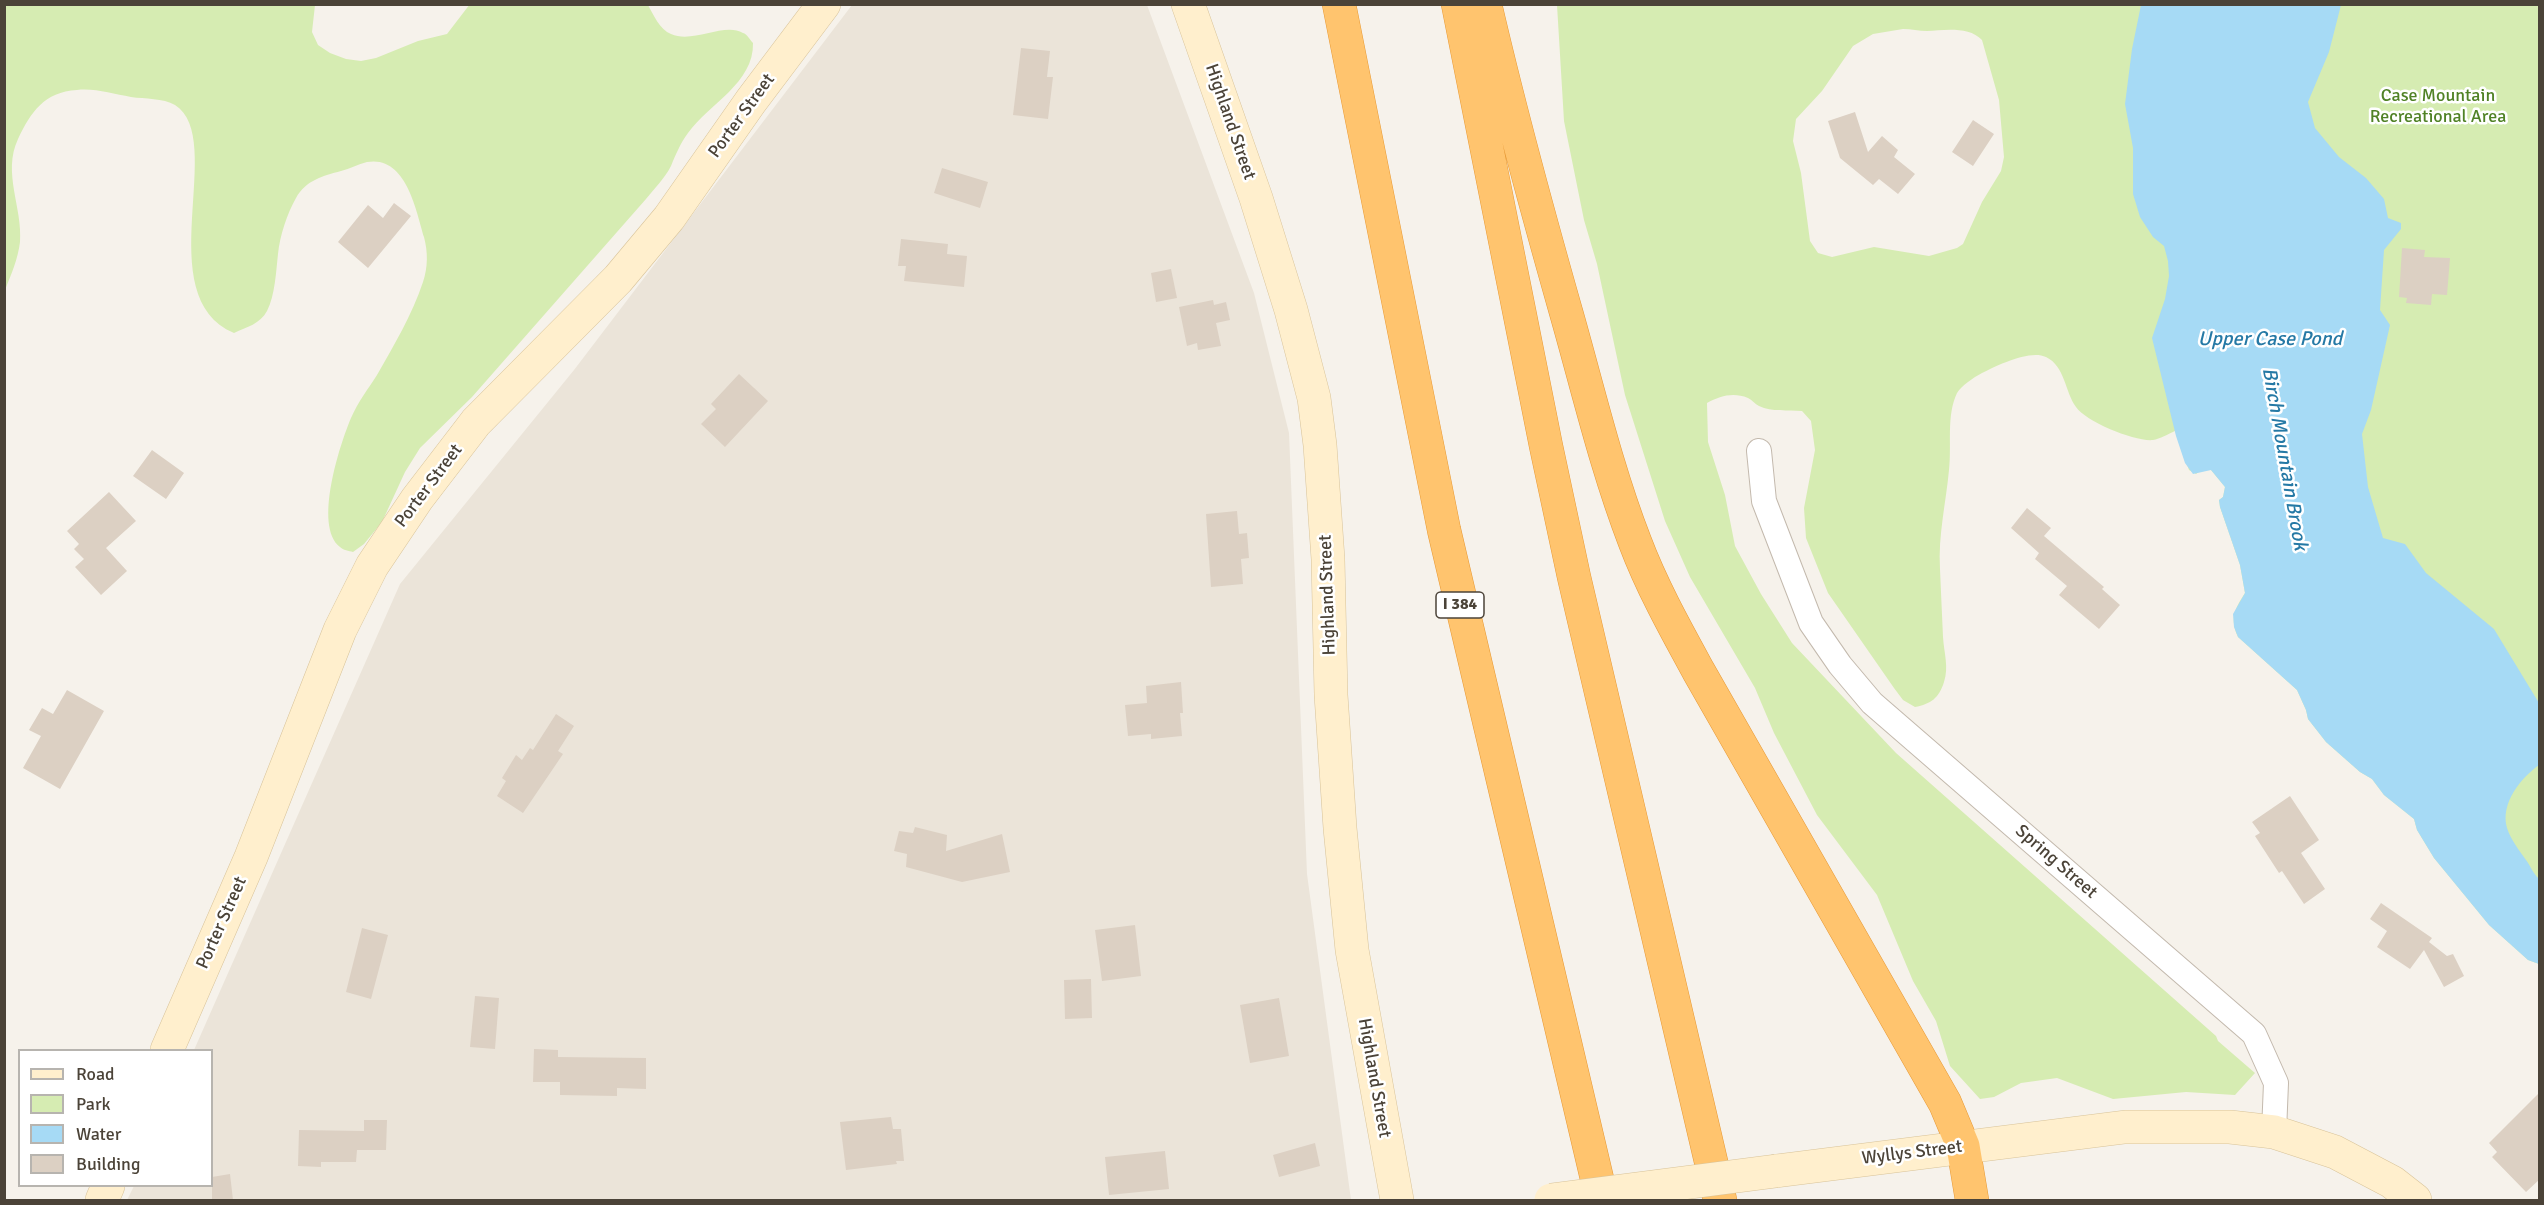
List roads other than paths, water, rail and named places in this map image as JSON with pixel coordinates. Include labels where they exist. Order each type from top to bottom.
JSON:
[{"type":"highway","name":"I 384","points":[[1339,4],[1444,530],[1602,1200]]},
{"type":"highway","points":[[1458,4],[1543,434],[1576,588],[1720,1200]]},
{"type":"highway","points":[[1485,4],[1506,93],[1554,271],[1611,471],[1639,552],[1661,601],[1699,672],[1946,1103],[1962,1146],[1971,1200]]},
{"type":"street","name":"Porter Street","points":[[167,1049],[251,857],[340,630],[372,566],[417,499],[477,422],[618,279],[669,218],[751,101],[824,4]]},
{"type":"street","name":"Highland Street","points":[[1188,4],[1256,198],[1291,310],[1314,399],[1320,446],[1328,559],[1331,695],[1352,951],[1397,1200]]},
{"type":"street","name":"Spring Street","points":[[1759,452],[1764,501],[1811,623],[1840,664],[1872,703],[2254,1034],[2276,1083],[2274,1132]]},
{"type":"street","name":"Wyllys Street","points":[[1551,1200],[2125,1127],[2230,1127],[2274,1132]]},
{"type":"street","points":[[2274,1132],[2335,1152],[2392,1182],[2415,1200]]},
{"type":"water","name":"Upper Case Pond","points":[[2141,5],[2341,5],[2329,52],[2308,102],[2315,128],[2339,157],[2366,178],[2384,199],[2388,218],[2401,223],[2401,229],[2384,250],[2380,310],[2390,325],[2371,410],[2362,434],[2368,487],[2383,538],[2405,544],[2426,573],[2494,629],[2539,703],[2539,765],[2525,777],[2514,792],[2509,801],[2506,819],[2513,841],[2539,879],[2539,964],[2528,960],[2489,925],[2434,858],[2417,830],[2414,819],[2384,795],[2372,779],[2360,772],[2326,742],[2308,719],[2297,690],[2238,637],[2233,614],[2245,593],[2240,565],[2220,507],[2219,500],[2223,497],[2225,487],[2211,470],[2193,474],[2185,463],[2176,436],[2152,338],[2165,299],[2169,276],[2168,261],[2164,246],[2153,237],[2140,217],[2133,194],[2133,148],[2125,104],[2132,49]]},
{"type":"park label","name":"Case Mountain Recreational Area","points":[[2438,106]]},
{"type":"water label","name":"Birch Mountain Brook","points":[[2284,459]]}]
